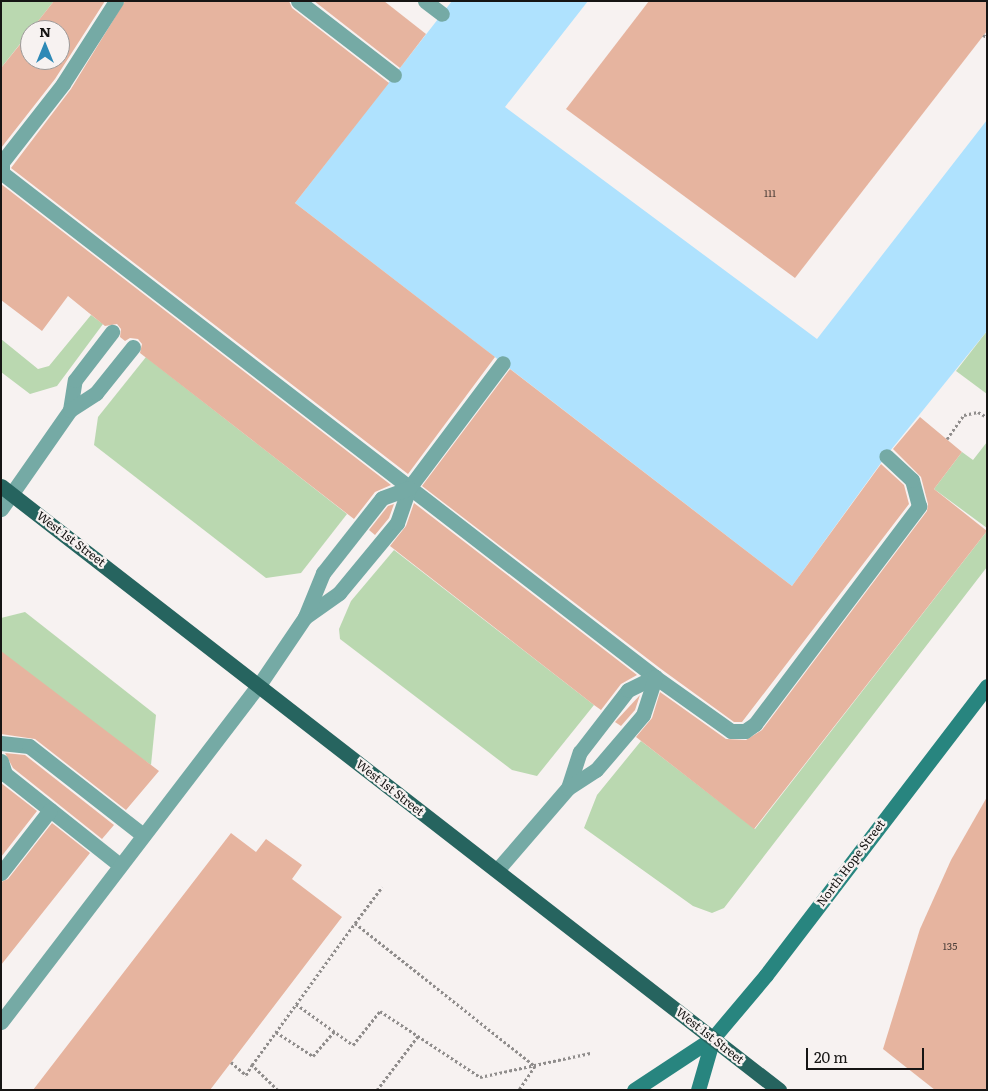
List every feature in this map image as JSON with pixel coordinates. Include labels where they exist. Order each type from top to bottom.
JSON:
[{"type":"main road","name":"West 1st Street","points":[[7,490],[408,802],[498,869],[779,1090]]},
{"type":"main road","name":"North Hope Street","points":[[713,1038],[766,975],[987,686]]},
{"type":"main road","points":[[634,1090],[713,1038]]},
{"type":"main road","points":[[698,1090],[713,1038]]},
{"type":"lane","points":[[116,1],[63,84],[2,162],[2,173],[408,488],[655,677],[731,732],[745,731],[755,724],[920,506],[912,480],[886,456]]},
{"type":"lane","points":[[298,1],[394,75]]},
{"type":"lane","points":[[425,1],[442,14]]},
{"type":"lane","points":[[70,410],[75,380],[112,332]]},
{"type":"lane","points":[[1,509],[7,490],[70,410],[96,393],[133,347]]},
{"type":"lane","points":[[305,617],[339,593],[397,523],[408,488],[503,363]]},
{"type":"lane","points":[[1,1022],[259,685],[305,617],[323,573],[382,498],[408,488]]},
{"type":"lane","points":[[568,788],[580,752],[628,690],[655,677]]},
{"type":"lane","points":[[498,869],[568,788],[596,770],[643,715],[655,677]]},
{"type":"lane","points":[[1,743],[29,746],[143,835]]},
{"type":"lane","points":[[1,761],[5,774],[120,866]]},
{"type":"lane","points":[[1,873],[50,810]]},
{"type":"path","points":[[947,439],[964,415],[978,412],[987,418]]},
{"type":"path","points":[[231,1062],[246,1075],[382,887]]},
{"type":"path","points":[[355,923],[535,1066]]},
{"type":"path","points":[[296,1004],[353,1045],[380,1011],[480,1077],[590,1053]]},
{"type":"path","points":[[276,1032],[313,1056],[335,1031]]},
{"type":"path","points":[[377,1090],[418,1036]]},
{"type":"path","points":[[252,1065],[278,1090]]},
{"type":"path","points":[[518,1090],[535,1066]]},
{"type":"green space","points":[[1,1],[54,1],[39,20],[20,20],[20,44],[1,68]]},
{"type":"green space","points":[[91,315],[103,324],[57,386],[30,394],[1,372],[1,339],[38,369],[49,366]]},
{"type":"green space","points":[[987,331],[987,394],[956,371]]},
{"type":"green space","points":[[146,357],[347,514],[301,573],[266,578],[94,445],[98,417]]},
{"type":"green space","points":[[987,442],[987,528],[934,489],[962,452],[973,460]]},
{"type":"green space","points":[[987,531],[987,567],[724,908],[712,913],[693,906],[584,828],[597,795],[641,741],[755,829]]},
{"type":"green space","points":[[394,550],[594,705],[537,776],[512,770],[340,639],[339,629],[351,601]]},
{"type":"green space","points":[[25,612],[156,715],[151,765],[1,661],[1,618]]},
{"type":"water","points":[[452,1],[588,1],[505,107],[817,339],[987,120],[987,331],[886,456],[792,586],[295,203]]},
{"type":"building","points":[[54,1],[105,1],[70,56],[70,20],[39,20]]},
{"type":"building","points":[[125,1],[289,1],[292,8],[389,83],[295,203],[495,357],[408,474],[11,168],[71,89]]},
{"type":"building","points":[[314,1],[384,1],[426,34],[400,68]]},
{"type":"building","points":[[649,1],[987,1],[987,31],[795,278],[566,109]]},
{"type":"building","points":[[20,44],[20,70],[61,70],[1,148],[1,68]]},
{"type":"building","points":[[1,184],[391,485],[375,492],[354,519],[140,353],[142,344],[138,339],[130,338],[125,341],[120,337],[121,329],[117,324],[105,326],[68,296],[42,331],[1,300]]},
{"type":"building","points":[[510,369],[792,586],[881,464],[904,485],[909,504],[742,722],[734,722],[661,669],[422,486]]},
{"type":"building","points":[[920,417],[962,452],[934,489],[987,531],[754,829],[636,737],[652,718],[660,692],[726,739],[746,740],[762,730],[927,511],[928,504],[921,477],[893,449]]},
{"type":"building","points":[[414,503],[637,675],[621,684],[601,710],[594,705],[390,546],[406,526]]},
{"type":"building","points":[[394,504],[389,518],[375,535],[369,530],[388,506]]},
{"type":"building","points":[[1,651],[159,771],[126,810],[35,739],[1,734]]},
{"type":"building","points":[[640,695],[635,710],[621,726],[615,722]]},
{"type":"building","points":[[5,753],[25,755],[114,825],[102,839],[13,768]]},
{"type":"building","points":[[1,783],[37,811],[1,857]]},
{"type":"building","points":[[987,797],[987,1090],[935,1090],[883,1049],[920,929],[951,860]]},
{"type":"building","points":[[52,823],[90,853],[1,965],[1,882],[8,879]]},
{"type":"building","points":[[231,833],[256,852],[266,839],[302,865],[292,879],[342,917],[210,1090],[33,1090]]}]
